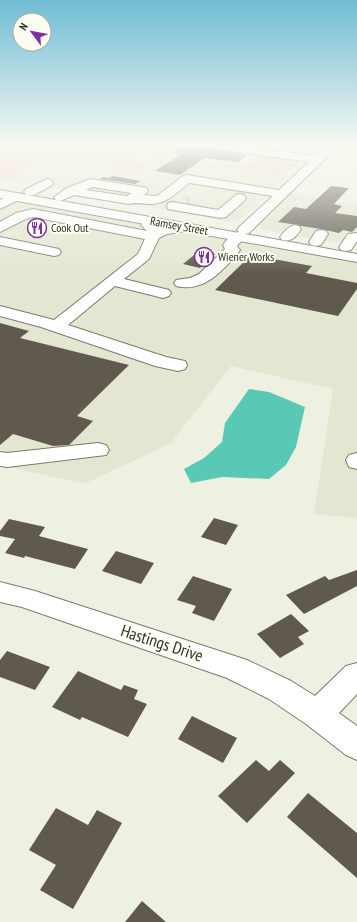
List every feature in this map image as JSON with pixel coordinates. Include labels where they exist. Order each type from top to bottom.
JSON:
[{"type":"main road","name":"Ramsey Street","points":[[7,189],[29,196],[138,219],[187,227],[241,233],[290,233],[319,238],[351,248]]},
{"type":"main road","points":[[0,215],[39,189]]},
{"type":"main road","points":[[67,191],[73,189]]},
{"type":"main road","points":[[127,202],[142,191],[129,189]]},
{"type":"main road","points":[[127,202],[160,199],[173,189]]},
{"type":"main road","points":[[251,189],[282,194]]},
{"type":"main road","points":[[182,283],[190,283],[203,279],[233,250],[230,245],[241,233],[287,189]]},
{"type":"main road","name":"Ramsey Street","points":[[0,194],[14,197],[67,191],[127,202],[162,215],[210,224],[241,233],[357,258]]},
{"type":"main road","points":[[0,205],[14,197]]},
{"type":"main road","points":[[210,224],[240,198]]},
{"type":"main road","points":[[162,215],[186,201],[240,198],[285,209]]},
{"type":"main road","points":[[186,201],[221,214]]},
{"type":"main road","points":[[0,228],[20,216],[33,213],[153,236],[163,231],[187,227]]},
{"type":"main road","points":[[256,218],[273,222]]},
{"type":"main road","points":[[56,326],[112,281],[132,272],[144,256],[153,236],[154,229],[138,219]]},
{"type":"main road","points":[[351,248],[353,237],[357,237]]},
{"type":"main road","points":[[0,241],[54,252]]},
{"type":"main road","points":[[112,281],[163,293]]},
{"type":"main road","points":[[0,311],[56,326],[162,362],[178,365]]},
{"type":"main road","points":[[0,459],[8,460],[98,450]]},
{"type":"main road","name":"Hastings Drive","points":[[0,592],[25,598],[237,669],[280,690],[317,714],[357,745]]},
{"type":"main road","points":[[317,714],[357,676]]},
{"type":"shaded area","points":[[56,189],[274,189],[241,219],[230,222]]},
{"type":"shaded area","points":[[290,193],[357,204],[357,246],[263,230],[258,224]]},
{"type":"shaded area","points":[[0,199],[357,263],[357,518],[314,514],[333,389],[231,366],[171,443],[84,484],[0,465]]},
{"type":"water","points":[[249,389],[269,392],[305,407],[296,447],[286,465],[269,479],[222,477],[191,483],[184,469],[204,458],[222,442],[225,423]]},
{"type":"building","points":[[328,189],[348,189],[334,204],[342,206],[335,213],[357,216],[357,227],[352,232],[343,230],[339,233],[278,222],[294,207],[306,209]]},
{"type":"building","points":[[199,251],[215,254],[200,268],[183,264]]},
{"type":"building","points":[[251,255],[312,266],[306,273],[357,283],[357,289],[338,316],[215,290]]},
{"type":"building","points":[[0,323],[29,331],[20,338],[129,365],[77,416],[93,421],[69,445],[53,446],[13,434],[0,445]]},
{"type":"building","points":[[214,518],[238,525],[226,545],[201,537]]},
{"type":"building","points":[[9,519],[45,527],[39,536],[88,549],[75,569],[25,556],[24,558],[5,553],[15,539],[0,536],[0,531]]},
{"type":"building","points":[[116,551],[154,563],[141,584],[102,571]]},
{"type":"building","points":[[357,570],[357,586],[304,614],[286,595],[325,576],[329,580]]},
{"type":"building","points":[[193,576],[232,589],[214,621],[192,613],[196,606],[177,600]]},
{"type":"building","points":[[291,614],[309,631],[298,637],[304,644],[280,658],[257,634]]},
{"type":"building","points":[[7,651],[50,667],[35,690],[0,677],[0,660]]},
{"type":"building","points":[[78,671],[121,690],[124,685],[138,690],[134,699],[147,704],[128,737],[82,717],[80,720],[52,707]]},
{"type":"building","points":[[192,716],[237,738],[223,763],[178,739]]},
{"type":"building","points":[[256,760],[269,771],[280,760],[295,773],[247,823],[218,796]]},
{"type":"building","points":[[308,793],[357,833],[357,878],[287,817]]},
{"type":"building","points":[[56,808],[88,825],[97,810],[122,823],[73,909],[40,890],[56,865],[29,850]]},
{"type":"building","points":[[142,901],[166,922],[125,922]]},
{"type":"place","name":"Cook Out","points":[[37,228]]},
{"type":"place","name":"Wiener Works","points":[[204,257]]}]
